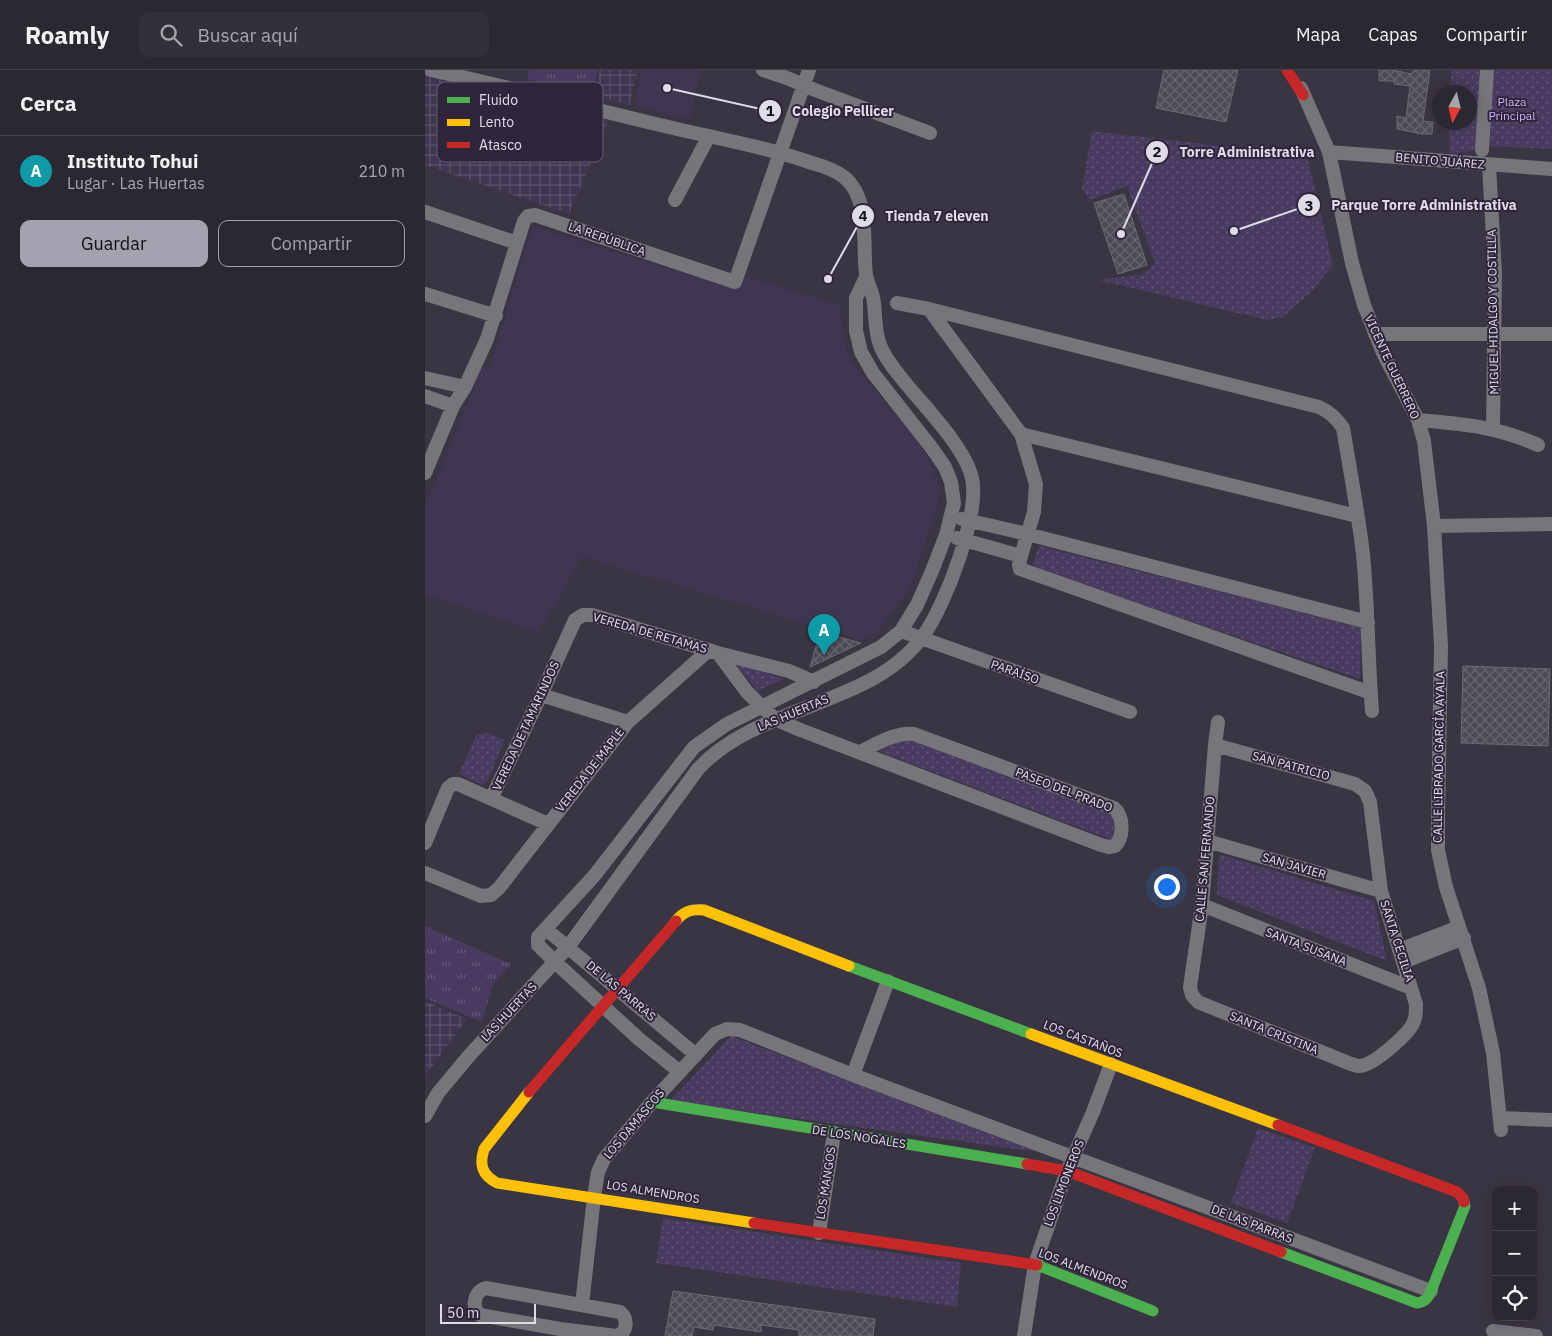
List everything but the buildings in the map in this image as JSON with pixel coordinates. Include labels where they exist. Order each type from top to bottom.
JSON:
[{"type":"street","name":"LAS HUERTAS","points":[[431,70],[482,82]]},
{"type":"street","points":[[763,70],[930,133]]},
{"type":"street","name":"LA REPÚBLICA","points":[[425,473],[453,406],[479,359],[496,316],[524,221],[528,216],[535,215],[735,282],[809,70]]},
{"type":"street","points":[[1287,70],[1303,95]]},
{"type":"street","name":"VICENTE GUERRERO","points":[[1296,70],[1303,95],[1329,152],[1352,263],[1364,305],[1375,334],[1418,420],[1428,464],[1434,526]]},
{"type":"street","points":[[1482,150],[1487,70]]},
{"type":"street","name":"LAS HUERTAS","points":[[425,1116],[438,1093],[568,946],[698,769],[711,755],[738,737],[775,719],[872,680],[897,665],[921,639],[937,616],[955,574],[973,500],[972,478],[967,464],[948,434],[888,361],[880,345],[875,326],[873,298],[866,277],[862,211],[856,191],[845,177],[831,170],[779,152],[603,111]]},
{"type":"street","points":[[675,200],[709,136]]},
{"type":"street","name":"BENITO JUÁREZ","points":[[1329,152],[1552,169]]},
{"type":"street","name":"MIGUEL HIDALGO Y COSTILLA","points":[[1489,165],[1495,274],[1493,428]]},
{"type":"street","points":[[425,212],[517,243]]},
{"type":"street","name":"LAS HUERTAS","points":[[538,945],[538,937],[594,876],[694,747],[727,724],[881,647],[901,631],[917,605],[929,580],[946,535],[954,503],[951,482],[945,468],[931,447],[873,373],[861,352],[856,332],[856,298],[866,277]]},
{"type":"street","points":[[425,294],[496,316]]},
{"type":"street","points":[[897,303],[929,309],[1329,411],[1343,428],[1363,554],[1372,711]]},
{"type":"street","points":[[929,309],[1021,434],[1036,484],[1034,512],[1019,565],[1023,571],[1371,693]]},
{"type":"street","points":[[1375,334],[1552,334]]},
{"type":"street","points":[[425,378],[465,387]]},
{"type":"street","points":[[425,396],[453,406]]},
{"type":"street","points":[[1418,420],[1493,428],[1517,435],[1538,445]]},
{"type":"street","points":[[1021,434],[1357,516]]},
{"type":"street","points":[[950,516],[1368,622]]},
{"type":"street","points":[[1434,526],[1552,524]]},
{"type":"street","name":"CALLE LIBRADO GARCÍA AYALA","points":[[1434,526],[1441,646],[1437,819],[1439,850],[1446,887],[1479,988],[1493,1053],[1500,1124],[1552,1120]]},
{"type":"street","points":[[946,535],[1021,556]]},
{"type":"street","name":"VEREDA DE RETAMAS","points":[[583,615],[592,615],[713,651],[789,671],[814,682]]},
{"type":"street","name":"VEREDA DE TAMARINDOS","points":[[425,843],[448,788],[453,784],[458,784],[491,798],[575,620],[583,615]]},
{"type":"street","name":"PARAÍSO","points":[[901,631],[1130,712]]},
{"type":"street","name":"VEREDA DE RETAMAS","points":[[713,651],[761,706]]},
{"type":"street","name":"VEREDA DE MAPLE","points":[[425,873],[481,896],[491,895],[499,888],[628,722],[713,651]]},
{"type":"street","points":[[541,695],[628,722]]},
{"type":"street","name":"PASEO DEL PRADO","points":[[761,706],[775,719],[860,752],[1101,845],[1115,846],[1121,837],[1121,817],[1114,808],[914,734],[905,733],[897,735],[860,752]]},
{"type":"street","name":"CALLE SAN FERNANDO","points":[[1192,995],[1190,987],[1201,906],[1218,722]]},
{"type":"street","name":"SAN PATRICIO","points":[[1215,745],[1355,784],[1365,790]]},
{"type":"street","name":"SANTA CECILIA","points":[[1359,1066],[1381,1056],[1398,1042],[1412,1026],[1416,1015],[1416,1004],[1381,891],[1370,802],[1365,790]]},
{"type":"street","points":[[491,798],[548,824]]},
{"type":"street","name":"SAN JAVIER","points":[[1207,841],[1381,891]]},
{"type":"street","name":"SANTA SUSANA","points":[[1201,906],[1411,988]]},
{"type":"street","name":"LOS CASTAÑOS","points":[[692,909],[704,910],[1457,1192],[1463,1198],[1465,1206],[1431,1291]]},
{"type":"street","name":"LOS ALMENDROS","points":[[692,909],[682,914],[534,1086],[484,1149],[481,1158],[481,1168],[487,1178],[497,1183],[819,1233],[1035,1264],[1153,1311]]},
{"type":"street","name":"DE LAS PARRAS","points":[[546,929],[695,1054]]},
{"type":"street","points":[[1401,956],[1461,932]]},
{"type":"street","name":"DE LAS PARRAS","points":[[538,945],[639,1039],[680,1072]]},
{"type":"street","points":[[888,980],[853,1075],[1073,1156]]},
{"type":"street","name":"SANTA CRISTINA","points":[[1192,995],[1198,1002],[1359,1066]]},
{"type":"street","name":"LOS DAMASCOS","points":[[582,1305],[594,1197],[598,1172],[604,1159],[652,1102],[715,1034],[727,1029],[740,1030],[853,1075]]},
{"type":"street","name":"LOS LIMONEROS","points":[[1024,1336],[1035,1264],[1067,1171],[1093,1112],[1111,1064]]},
{"type":"street","name":"DE LOS NOGALES","points":[[652,1102],[1067,1171]]},
{"type":"street","name":"LOS MANGOS","points":[[819,1233],[834,1133]]},
{"type":"street","name":"DE LAS PARRAS","points":[[1067,1171],[1417,1303],[1427,1299],[1431,1291],[1073,1156]]},
{"type":"street","points":[[486,1288],[582,1305],[620,1312],[624,1315],[625,1320],[622,1334],[617,1336],[560,1329],[480,1315],[474,1307],[477,1293],[486,1288]]},
{"type":"street","points":[[1493,1331],[1536,1336]]},
{"type":"shaded area","points":[[600,70],[638,70],[630,105],[603,98],[603,82],[597,82]]},
{"type":"shaded area","points":[[642,70],[701,70],[689,119],[633,106]]},
{"type":"shaded area","points":[[425,72],[466,82],[437,82],[437,162],[591,162],[569,214],[425,165]]},
{"type":"shaded area","points":[[603,115],[610,117],[603,134]]},
{"type":"shaded area","points":[[532,226],[738,290],[743,275],[839,305],[846,347],[851,362],[922,445],[940,488],[937,509],[909,590],[878,632],[862,641],[582,557],[539,633],[425,595],[425,508],[482,367],[491,366]]},
{"type":"shaded area","points":[[425,1001],[467,1019],[425,1076]]},
{"type":"green space","points":[[529,70],[598,70],[595,82],[539,82],[527,79]]},
{"type":"green space","name":"Plaza Principal","points":[[1451,70],[1552,70],[1552,149],[1483,146],[1472,151],[1449,153],[1449,130],[1477,130],[1477,85],[1450,85]]},
{"type":"green space","points":[[1092,131],[1307,156],[1333,265],[1313,290],[1283,317],[1267,320],[1098,280],[1144,274],[1155,263],[1127,186],[1090,200],[1082,188]]},
{"type":"green space","points":[[1039,546],[1361,627],[1360,679],[1032,567]]},
{"type":"green space","points":[[729,661],[784,679],[757,691],[745,675]]},
{"type":"green space","points":[[487,733],[505,740],[488,780],[483,785],[459,774],[476,735]]},
{"type":"green space","points":[[904,736],[1116,814],[1112,840],[880,752]]},
{"type":"green space","points":[[1219,854],[1374,901],[1387,961],[1217,895]]},
{"type":"green space","points":[[425,926],[511,964],[493,984],[482,1022],[425,998]]},
{"type":"green space","points":[[731,1036],[1038,1152],[670,1101]]},
{"type":"green space","points":[[1258,1128],[1315,1148],[1287,1223],[1231,1203]]},
{"type":"green space","points":[[663,1218],[961,1263],[957,1307],[656,1263]]},
{"type":"traffic: fast","points":[[849,966],[1031,1034]]},
{"type":"traffic: fast","points":[[652,1102],[1027,1164]]},
{"type":"traffic: fast","points":[[1281,1252],[1417,1303],[1422,1302],[1429,1296],[1465,1206],[1464,1202]]},
{"type":"traffic: fast","points":[[1037,1265],[1153,1311]]},
{"type":"traffic: slow","points":[[676,921],[688,911],[704,910],[849,966]]},
{"type":"traffic: slow","points":[[1031,1034],[1278,1125]]},
{"type":"traffic: slow","points":[[529,1092],[484,1149],[483,1169],[488,1177],[497,1183],[754,1223]]},
{"type":"traffic: jam","points":[[1287,70],[1303,95]]},
{"type":"traffic: jam","points":[[529,1092],[676,921]]},
{"type":"traffic: jam","points":[[1278,1125],[1457,1192],[1464,1202]]},
{"type":"traffic: jam","points":[[1027,1164],[1067,1171],[1281,1252]]},
{"type":"traffic: jam","points":[[754,1223],[1037,1265]]},
{"type":"place","name":"Colegio Pellicer","points":[[667,88]]},
{"type":"place","name":"Parque Torre Administrativa","points":[[1234,231]]},
{"type":"place","name":"Torre Administrativa","points":[[1121,234]]},
{"type":"place","name":"Tienda 7 eleven","points":[[828,279]]},
{"type":"place","name":"Instituto Tohui","points":[[824,655]]}]
